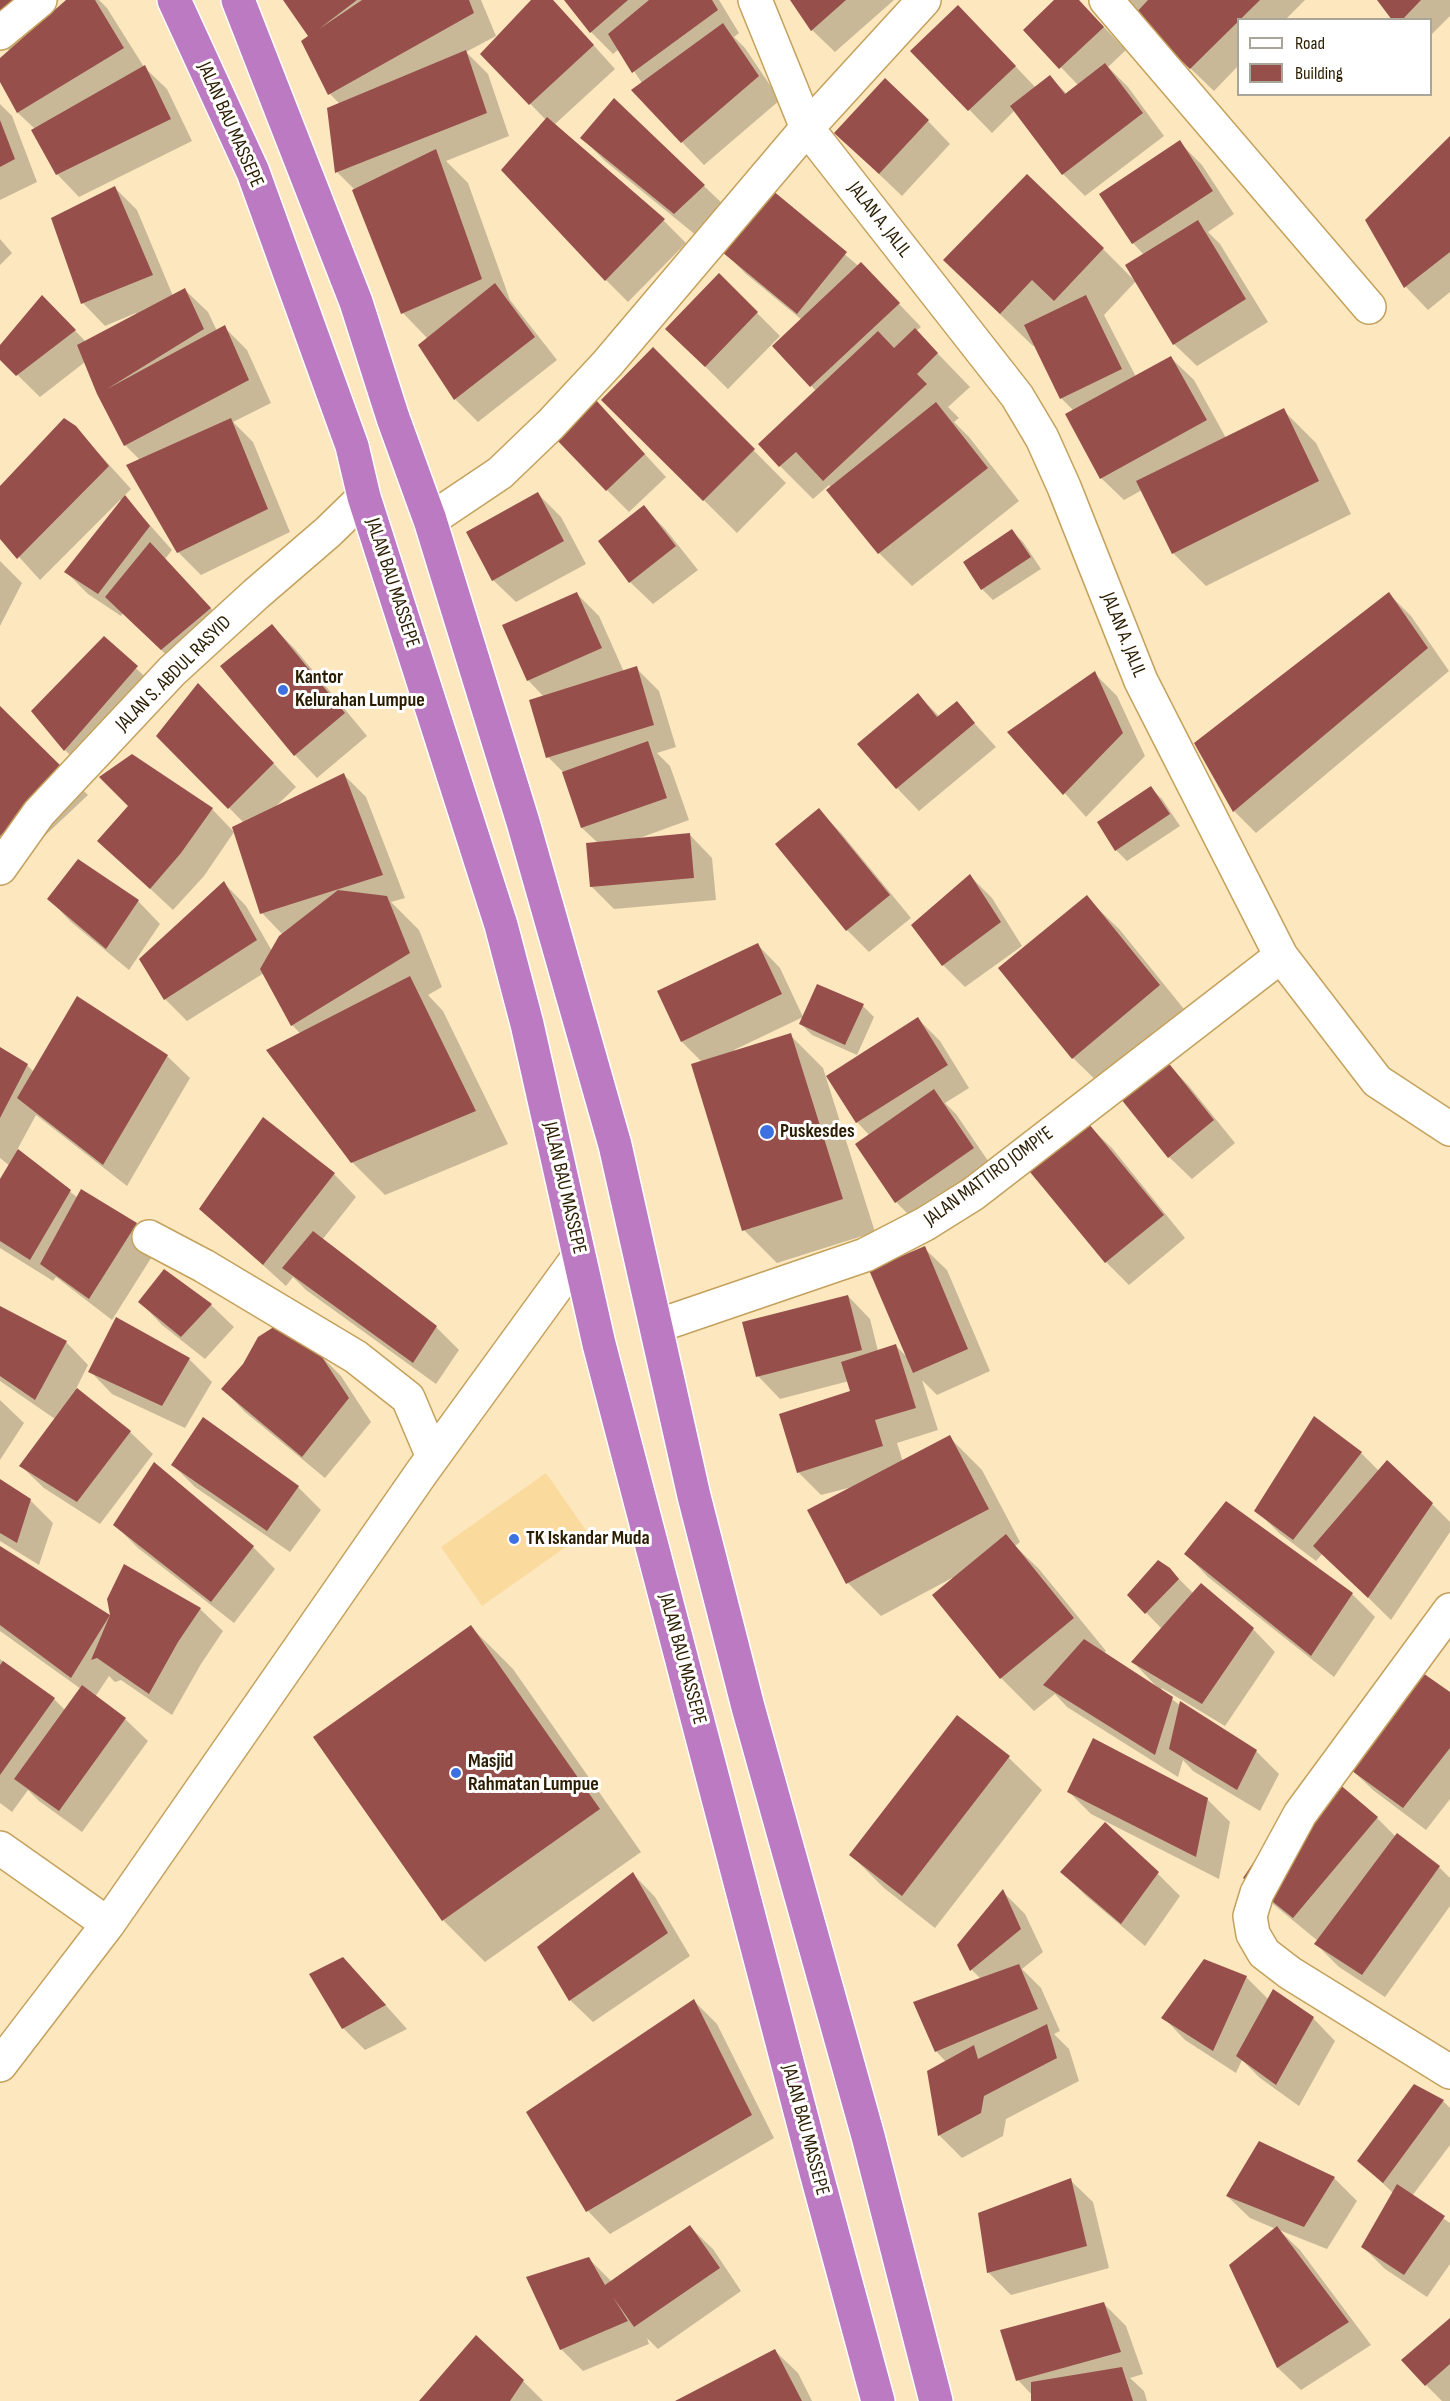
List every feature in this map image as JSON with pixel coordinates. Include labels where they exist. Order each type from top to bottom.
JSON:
[{"type":"highway","name":"JALAN BAU MASSEPE","points":[[174,0],[253,172],[352,447],[364,497],[501,925],[527,1024],[599,1344],[878,2401]]},
{"type":"highway","points":[[238,0],[356,302],[393,418],[430,520],[524,822],[612,1134],[694,1496],[740,1677],[868,2136],[936,2401]]},
{"type":"street","points":[[0,33],[40,0]]},
{"type":"street","name":"JALAN A. JALIL","points":[[755,0],[807,128],[1017,396],[1027,412],[1064,487],[1141,681],[1281,956],[1377,1081],[1450,1129]]},
{"type":"street","points":[[430,520],[500,473],[551,424],[607,364],[807,128],[924,0]]},
{"type":"street","points":[[1106,0],[1369,307]]},
{"type":"street","name":"JALAN S. ABDUL RASYID","points":[[0,868],[39,813],[172,671],[364,497]]},
{"type":"street","name":"JALAN MATTIRO JOMPI'E","points":[[657,1326],[865,1255],[925,1224],[973,1194],[1281,956]]},
{"type":"street","points":[[149,1237],[204,1266],[357,1357],[408,1398],[433,1457]]},
{"type":"street","points":[[0,2065],[108,1924],[433,1457],[579,1256]]},
{"type":"street","points":[[1450,1610],[1300,1814],[1257,1893],[1250,1916],[1253,1934],[1264,1953],[1290,1973],[1450,2072]]},
{"type":"street","points":[[0,1848],[108,1924]]},
{"type":"shaded area","name":"TK Iskandar Muda","points":[[546,1473],[587,1532],[482,1606],[441,1547]]},
{"type":"building","points":[[0,0],[17,0],[0,19]]},
{"type":"building","points":[[66,0],[95,0],[124,48],[17,113],[0,82],[0,58]]},
{"type":"building","points":[[283,0],[357,0],[319,29],[362,0],[469,0],[474,13],[328,95],[301,41],[308,36]]},
{"type":"building","points":[[531,0],[553,0],[594,45],[529,105],[480,54]]},
{"type":"building","points":[[564,0],[628,0],[590,33]]},
{"type":"building","points":[[649,0],[712,0],[718,10],[632,73],[608,34]]},
{"type":"building","points":[[790,0],[846,0],[811,31]]},
{"type":"building","points":[[1054,0],[1079,0],[1104,27],[1059,69],[1023,30]]},
{"type":"building","points":[[1148,0],[1260,0],[1242,18],[1237,18],[1237,23],[1190,69],[1134,15]]},
{"type":"building","points":[[1377,0],[1421,0],[1404,18],[1390,18]]},
{"type":"building","points":[[958,5],[1016,66],[968,111],[910,51]]},
{"type":"building","points":[[723,23],[759,76],[681,143],[631,90]]},
{"type":"building","points":[[466,50],[487,113],[335,173],[327,108]]},
{"type":"building","points":[[1105,63],[1143,113],[1062,175],[1010,106],[1050,75],[1065,94]]},
{"type":"building","points":[[145,65],[171,119],[56,175],[31,130]]},
{"type":"building","points":[[885,78],[929,120],[879,174],[834,133]]},
{"type":"building","points":[[614,98],[705,185],[674,214],[580,138]]},
{"type":"building","points":[[547,117],[665,219],[605,281],[501,170]]},
{"type":"building","points":[[0,120],[15,159],[0,167]]},
{"type":"building","points":[[1450,136],[1450,252],[1404,288],[1365,220]]},
{"type":"building","points":[[1180,140],[1213,191],[1132,244],[1099,194]]},
{"type":"building","points":[[436,149],[482,279],[401,314],[352,190]]},
{"type":"building","points":[[1027,174],[1104,248],[1054,301],[1032,280],[1000,314],[943,260]]},
{"type":"building","points":[[115,186],[153,275],[81,304],[51,218]]},
{"type":"building","points":[[772,190],[847,252],[797,314],[722,252]]},
{"type":"building","points":[[1198,220],[1246,299],[1173,345],[1125,265]]},
{"type":"building","points":[[861,262],[900,303],[810,387],[772,346]]},
{"type":"building","points":[[719,273],[758,312],[705,367],[665,329]]},
{"type":"building","points":[[495,283],[535,337],[454,400],[418,345]]},
{"type":"building","points":[[185,288],[204,329],[107,389],[225,325],[249,380],[124,446],[97,394],[77,345]]},
{"type":"building","points":[[42,295],[76,330],[16,376],[0,360],[0,345]]},
{"type":"building","points":[[1086,295],[1122,369],[1060,399],[1024,325]]},
{"type":"building","points":[[915,328],[938,353],[917,374],[927,384],[823,481],[796,452],[779,467],[758,444],[878,331],[894,348]]},
{"type":"building","points":[[653,347],[755,449],[703,501],[601,400]]},
{"type":"building","points":[[1171,356],[1207,420],[1100,479],[1065,414]]},
{"type":"building","points":[[595,399],[645,454],[606,491],[554,437]]},
{"type":"building","points":[[936,402],[988,468],[878,554],[826,490]]},
{"type":"building","points":[[1284,408],[1319,481],[1172,554],[1136,481]]},
{"type":"building","points":[[64,418],[76,426],[109,466],[17,559],[0,539],[0,486]]},
{"type":"building","points":[[231,418],[268,509],[177,553],[126,465]]},
{"type":"building","points":[[538,492],[564,541],[492,581],[466,532]]},
{"type":"building","points":[[125,495],[150,526],[98,594],[64,572]]},
{"type":"building","points":[[644,505],[676,546],[629,583],[598,541]]},
{"type":"building","points":[[1012,529],[1031,557],[981,590],[963,562]]},
{"type":"building","points":[[150,542],[211,608],[161,650],[105,597]]},
{"type":"building","points":[[577,592],[602,648],[527,681],[502,625]]},
{"type":"building","points":[[1389,592],[1428,648],[1233,812],[1194,743]]},
{"type":"building","name":"Kantor Kelurahan Lumpue","points":[[272,624],[345,713],[294,756],[220,666]]},
{"type":"building","points":[[104,636],[138,666],[64,751],[31,711]]},
{"type":"building","points":[[637,666],[654,725],[546,758],[529,700]]},
{"type":"building","points":[[1095,671],[1123,733],[1063,795],[1007,732]]},
{"type":"building","points":[[198,683],[274,763],[228,809],[156,736]]},
{"type":"building","points":[[918,693],[937,717],[957,701],[975,723],[896,789],[857,744]]},
{"type":"building","points":[[0,706],[66,771],[0,836]]},
{"type":"building","points":[[648,741],[667,798],[581,828],[562,772]]},
{"type":"building","points":[[132,754],[213,808],[181,853],[150,889],[97,841],[128,806],[99,777]]},
{"type":"building","points":[[344,773],[383,875],[260,914],[232,827]]},
{"type":"building","points":[[1151,786],[1170,814],[1115,851],[1097,822]]},
{"type":"building","points":[[819,808],[890,895],[846,931],[775,844]]},
{"type":"building","points":[[690,833],[694,878],[590,887],[586,843]]},
{"type":"building","points":[[78,859],[139,900],[106,949],[47,899]]},
{"type":"building","points":[[970,874],[1001,922],[942,966],[911,925]]},
{"type":"building","points":[[224,881],[257,940],[164,1000],[139,959]]},
{"type":"building","points":[[338,890],[387,896],[410,953],[291,1026],[260,969],[279,936]]},
{"type":"building","points":[[1087,895],[1160,985],[1072,1059],[998,968]]},
{"type":"building","points":[[758,943],[782,994],[681,1042],[657,991]]},
{"type":"building","points":[[410,976],[476,1111],[351,1163],[266,1050]]},
{"type":"building","points":[[817,984],[864,1004],[845,1045],[799,1024]]},
{"type":"building","points":[[77,996],[168,1055],[103,1165],[17,1098]]},
{"type":"building","points":[[918,1017],[948,1065],[856,1123],[826,1076]]},
{"type":"building","name":"Puskesdes","points":[[791,1033],[843,1199],[742,1231],[691,1064]]},
{"type":"building","points":[[0,1047],[28,1064],[0,1118]]},
{"type":"building","points":[[1167,1061],[1214,1120],[1168,1158],[1121,1099]]},
{"type":"building","points":[[934,1089],[974,1148],[895,1203],[855,1144]]},
{"type":"building","points":[[263,1117],[335,1173],[263,1265],[199,1209]]},
{"type":"building","points":[[1089,1124],[1164,1215],[1105,1263],[1030,1172]]},
{"type":"building","points":[[18,1149],[71,1190],[30,1260],[0,1241],[0,1179]]},
{"type":"building","points":[[81,1189],[137,1223],[89,1299],[40,1264]]},
{"type":"building","points":[[313,1231],[437,1326],[413,1363],[282,1268]]},
{"type":"building","points":[[925,1246],[968,1349],[913,1373],[869,1270]]},
{"type":"building","points":[[164,1269],[212,1304],[181,1337],[138,1302]]},
{"type":"building","points":[[848,1295],[862,1350],[756,1377],[742,1322]]},
{"type":"building","points":[[0,1306],[67,1341],[35,1400],[0,1376]]},
{"type":"building","points":[[116,1317],[190,1358],[162,1406],[88,1372]]},
{"type":"building","points":[[280,1323],[318,1351],[349,1398],[302,1457],[221,1389],[243,1364],[258,1337]]},
{"type":"building","points":[[896,1344],[916,1408],[875,1420],[883,1446],[797,1473],[779,1414],[850,1391],[841,1362]]},
{"type":"building","points":[[77,1388],[131,1431],[77,1502],[19,1466]]},
{"type":"building","points":[[1314,1416],[1362,1452],[1293,1540],[1254,1511]]},
{"type":"building","points":[[203,1417],[299,1486],[267,1531],[171,1465]]},
{"type":"building","points":[[950,1435],[989,1509],[846,1584],[807,1510]]},
{"type":"building","points":[[1387,1460],[1433,1503],[1368,1598],[1313,1546]]},
{"type":"building","points":[[154,1462],[254,1546],[211,1602],[113,1525]]},
{"type":"building","points":[[0,1479],[31,1499],[17,1543],[0,1533]]},
{"type":"building","points":[[1226,1501],[1353,1593],[1311,1656],[1184,1554]]},
{"type":"building","points":[[1006,1534],[1074,1618],[1000,1679],[932,1595]]},
{"type":"building","points":[[0,1546],[110,1615],[71,1678],[0,1625]]},
{"type":"building","points":[[1158,1560],[1170,1568],[1179,1579],[1145,1614],[1127,1595]]},
{"type":"building","points":[[124,1564],[201,1608],[178,1642],[149,1694],[97,1658],[91,1660],[110,1615],[107,1599]]},
{"type":"building","points":[[1201,1583],[1254,1628],[1202,1704],[1131,1662]]},
{"type":"building","name":"Masjid Rahmatan Lumpue","points":[[471,1625],[600,1809],[442,1921],[313,1737]]},
{"type":"building","points":[[1084,1639],[1173,1697],[1155,1755],[1043,1685]]},
{"type":"building","points":[[3,1661],[55,1698],[0,1775],[0,1665]]},
{"type":"building","points":[[1420,1671],[1450,1692],[1450,1748],[1403,1808],[1348,1768]]},
{"type":"building","points":[[82,1685],[126,1718],[59,1811],[14,1779]]},
{"type":"building","points":[[1180,1701],[1257,1750],[1237,1790],[1169,1749]]},
{"type":"building","points":[[957,1715],[1010,1756],[902,1896],[849,1855]]},
{"type":"building","points":[[1093,1738],[1208,1798],[1196,1857],[1067,1792]]},
{"type":"building","points":[[1318,1766],[1378,1817],[1293,1918],[1243,1878]]},
{"type":"building","points":[[1105,1822],[1159,1872],[1121,1924],[1060,1872]]},
{"type":"building","points":[[1397,1833],[1440,1866],[1362,1975],[1314,1944]]},
{"type":"building","points":[[633,1872],[668,1933],[569,2001],[537,1947]]},
{"type":"building","points":[[1003,1889],[1021,1929],[970,1971],[957,1945]]},
{"type":"building","points":[[343,1957],[386,2005],[342,2029],[309,1974]]},
{"type":"building","points":[[1204,1959],[1247,1976],[1213,2051],[1161,2018]]},
{"type":"building","points":[[1019,1964],[1038,2009],[935,2052],[913,2002]]},
{"type":"building","points":[[1273,1989],[1314,2017],[1276,2085],[1236,2056]]},
{"type":"building","points":[[694,1999],[752,2115],[586,2212],[526,2112]]},
{"type":"building","points":[[1047,2024],[1057,2058],[984,2096],[981,2113],[938,2136],[927,2071],[974,2045],[978,2059]]},
{"type":"building","points":[[1414,2084],[1444,2100],[1383,2183],[1357,2161]]},
{"type":"building","points":[[1259,2141],[1335,2177],[1304,2227],[1226,2196]]},
{"type":"building","points":[[1071,2178],[1087,2246],[987,2273],[978,2213]]},
{"type":"building","points":[[1397,2184],[1445,2216],[1404,2275],[1361,2247]]},
{"type":"building","points":[[690,2225],[720,2268],[634,2327],[613,2297],[628,2321],[560,2350],[526,2277],[589,2257],[605,2285]]},
{"type":"building","points":[[1277,2226],[1349,2322],[1277,2368],[1229,2265]]},
{"type":"building","points":[[1104,2302],[1121,2352],[1016,2381],[1000,2330]]},
{"type":"building","points":[[1450,2318],[1450,2364],[1425,2386],[1401,2360]]},
{"type":"building","points":[[476,2335],[524,2380],[510,2401],[419,2401]]},
{"type":"building","points":[[775,2349],[802,2401],[675,2401]]},
{"type":"building","points":[[1122,2367],[1133,2401],[1031,2401],[1031,2382]]},
{"type":"place","name":"Kantor Kelurahan Lumpue","points":[[283,690]]},
{"type":"place","name":"Puskesdes","points":[[767,1132]]},
{"type":"place","name":"TK Iskandar Muda","points":[[514,1539]]},
{"type":"place","name":"Masjid Rahmatan Lumpue","points":[[456,1773]]}]
